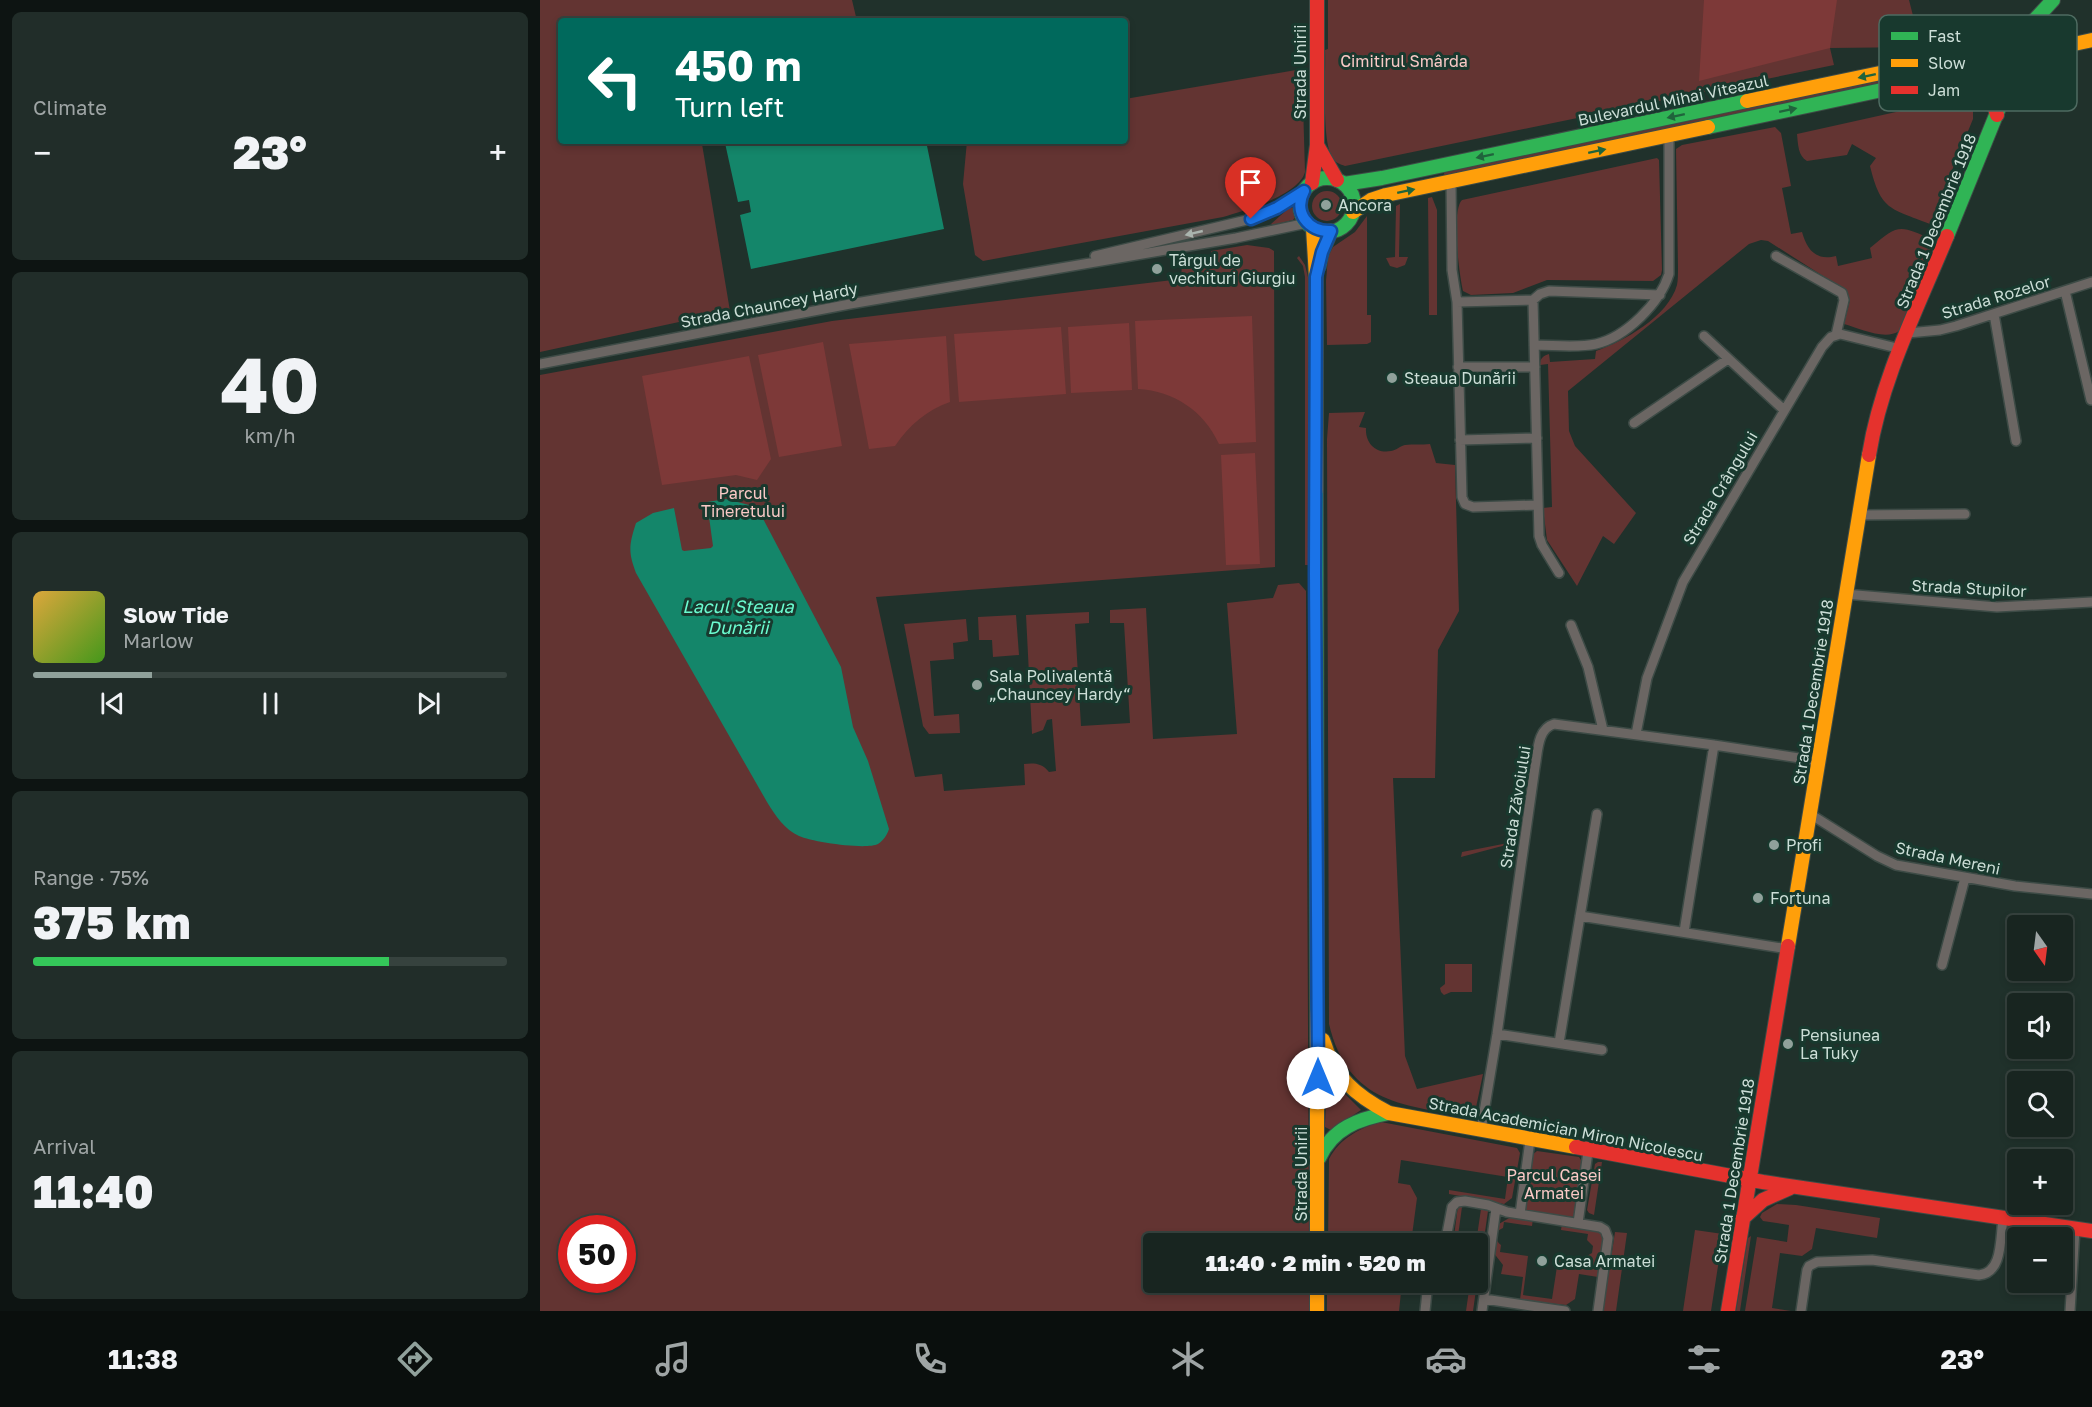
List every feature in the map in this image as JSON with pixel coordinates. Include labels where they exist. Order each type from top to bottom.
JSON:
[{"type":"main road","name":"Strada Unirii","points":[[1308,187],[1317,145],[1317,0]]},
{"type":"main road","points":[[2041,15],[2053,0]]},
{"type":"main road","points":[[2077,43],[2092,40]]},
{"type":"main road","name":"Bulevardul Mihai Viteazul","points":[[1341,182],[1382,178],[1879,71]]},
{"type":"main road","name":"Bulevardul Mihai Viteazul","points":[[1353,212],[1375,198],[1879,91]]},
{"type":"main road","points":[[1996,111],[1997,115]]},
{"type":"main road","name":"Strada 1 Decembrie 1918","points":[[1728,1311],[1874,424],[1883,394],[1998,111]]},
{"type":"main road","name":"Strada Unirii","points":[[1317,145],[1341,182]]},
{"type":"main road","points":[[1322,178],[1341,182],[1352,197],[1353,212],[1345,225],[1331,231],[1320,231],[1310,225],[1300,209],[1300,202],[1308,187],[1322,178]]},
{"type":"main road","name":"Strada Unirii","points":[[1310,225],[1316,277],[1317,1233]]},
{"type":"main road","name":"Strada Unirii","points":[[1316,277],[1322,252],[1331,231]]},
{"type":"main road","name":"Strada Academician Miron Nicolescu","points":[[1318,1014],[1327,1056],[1335,1072],[1357,1095],[1389,1113],[1588,1152],[1748,1180],[2092,1232]]},
{"type":"main road","name":"Strada Academician Miron Nicolescu","points":[[1318,1163],[1324,1146],[1341,1129],[1366,1118],[1389,1113]]},
{"type":"main road","points":[[1742,1219],[1768,1196],[1792,1187]]},
{"type":"main road","points":[[1317,1293],[1317,1311]]},
{"type":"street","points":[[1534,345],[1600,343],[1632,325],[1660,295],[1669,274],[1669,136]]},
{"type":"street","points":[[1451,181],[1452,270],[1457,302],[1461,497],[1465,504],[1473,507],[1538,506]]},
{"type":"street","name":"Strada Chauncey Hardy","points":[[1005,276],[1251,219],[1277,208],[1308,187]]},
{"type":"street","name":"Strada Chauncey Hardy","points":[[540,364],[1005,276],[1310,225]]},
{"type":"street","points":[[1776,256],[1842,293],[1844,300],[1836,335],[1845,334],[1901,349]]},
{"type":"street","name":"Strada Rozelor","points":[[1908,333],[1940,330],[2092,282]]},
{"type":"street","points":[[1457,302],[1533,300],[1549,291],[1660,295]]},
{"type":"street","points":[[2065,291],[2091,400]]},
{"type":"street","points":[[1533,300],[1540,541],[1559,573]]},
{"type":"street","points":[[1994,314],[2016,441]]},
{"type":"street","name":"Strada Crângului","points":[[1636,734],[1650,669],[1683,582],[1822,347],[1836,335]]},
{"type":"street","points":[[1704,336],[1784,410]]},
{"type":"street","points":[[1634,423],[1728,359]]},
{"type":"street","points":[[1458,367],[1535,367]]},
{"type":"street","points":[[1460,440],[1537,438]]},
{"type":"street","points":[[1858,516],[1965,514]]},
{"type":"street","name":"Strada Stupilor","points":[[1845,594],[1997,607],[2092,602]]},
{"type":"street","points":[[1571,625],[1588,667],[1603,730]]},
{"type":"street","name":"Strada Zăvoiului","points":[[1481,1130],[1541,735],[1546,727],[1554,724],[1636,734],[1819,761]]},
{"type":"street","points":[[1684,932],[1714,745]]},
{"type":"street","points":[[1559,1043],[1597,814]]},
{"type":"street","name":"Strada Mereni","points":[[1810,814],[1896,865],[2035,889],[2092,894]]},
{"type":"street","points":[[1942,965],[1965,878]]},
{"type":"street","points":[[1580,916],[1788,949]]},
{"type":"street","points":[[1497,1034],[1602,1050]]},
{"type":"street","points":[[1520,1214],[1530,1140]]},
{"type":"street","points":[[1578,1223],[1588,1152]]},
{"type":"street","points":[[1447,1233],[1450,1211],[1454,1203],[1465,1201],[1520,1214],[1600,1227],[1608,1235],[1598,1311]]},
{"type":"street","points":[[1482,1311],[1496,1208]]},
{"type":"street","points":[[1801,1311],[1807,1270],[1809,1266],[1817,1262],[1872,1260],[1987,1275],[1993,1270],[1996,1262],[2003,1219]]},
{"type":"street","points":[[2070,1311],[2075,1229]]},
{"type":"street","points":[[1425,1311],[1427,1293]]},
{"type":"street","points":[[1484,1299],[1565,1311]]},
{"type":"green space","points":[[540,0],[852,0],[856,18],[558,18],[558,144],[702,144],[730,311],[540,352]]},
{"type":"green space","name":"Cimitirul Smârda","points":[[1328,0],[1909,0],[1913,15],[1879,15],[1879,47],[1830,48],[1834,65],[1345,166],[1333,159],[1327,138],[1325,50],[1328,49]]},
{"type":"green space","points":[[1302,69],[1305,172],[1293,188],[1282,195],[1223,217],[983,261],[975,255],[963,184],[967,144],[1128,144],[1128,98]]},
{"type":"green space","points":[[1879,80],[1879,85],[1445,176],[1443,171]]},
{"type":"green space","points":[[1900,111],[1973,111],[1973,119],[1930,224],[1896,210],[1883,200],[1878,192],[1870,166],[1876,158],[1852,144],[1847,155],[1807,161],[1800,153],[1797,134]]},
{"type":"green space","points":[[1775,127],[1781,133],[1791,186],[1782,188],[1791,234],[1802,232],[1813,253],[1823,257],[1836,256],[1838,266],[1872,258],[1870,248],[1887,234],[1900,229],[1913,231],[1934,240],[1899,331],[1887,335],[1879,334],[1844,324],[1850,300],[1845,290],[1768,241],[1761,240],[1749,244],[1568,391],[1569,431],[1575,446],[1636,513],[1614,544],[1603,536],[1577,586],[1547,540],[1543,508],[1552,507],[1548,364],[1540,365],[1541,359],[1549,354],[1550,362],[1595,359],[1596,351],[1644,326],[1672,297],[1677,285],[1678,274],[1676,149],[1682,145]]},
{"type":"green space","points":[[1657,158],[1659,160],[1662,270],[1661,275],[1653,281],[1547,280],[1513,293],[1471,295],[1463,291],[1456,229],[1462,200]]},
{"type":"green space","points":[[1327,191],[1338,195],[1342,206],[1338,217],[1327,221],[1316,217],[1312,206],[1316,195]]},
{"type":"green space","points":[[1432,197],[1437,210],[1437,315],[1429,315],[1428,198]]},
{"type":"green space","points":[[1400,204],[1399,257],[1408,257],[1405,265],[1397,268],[1390,266],[1386,258],[1395,257],[1396,206]]},
{"type":"green space","points":[[1290,207],[1293,208],[1295,217],[1293,220],[1271,224]]},
{"type":"green space","points":[[1367,216],[1367,315],[1371,315],[1371,342],[1327,345],[1328,257],[1333,247],[1355,232]]},
{"type":"green space","name":"Parcul Tineretului","points":[[1247,245],[1269,248],[1274,251],[1275,567],[876,597],[915,777],[942,774],[944,791],[1025,785],[1024,764],[1038,764],[1049,772],[1056,771],[1052,719],[1047,720],[1043,730],[1032,734],[1026,615],[1089,612],[1089,623],[1075,624],[1081,726],[1130,723],[1124,623],[1110,623],[1110,610],[1146,608],[1153,739],[1237,734],[1227,603],[1273,598],[1278,585],[1299,583],[1306,591],[1309,1233],[1143,1233],[1143,1293],[1309,1293],[1309,1311],[540,1311],[540,375],[832,321],[1181,279],[1182,264],[1212,260],[1211,251]]},
{"type":"green space","points":[[1299,256],[1305,265],[1308,277],[1308,565],[1305,565],[1305,277],[1303,266],[1297,258]]},
{"type":"green space","points":[[1365,412],[1359,427],[1366,428],[1367,438],[1376,449],[1391,451],[1405,445],[1430,444],[1436,463],[1455,465],[1459,611],[1438,650],[1435,778],[1393,778],[1405,1056],[1417,1089],[1483,1074],[1474,1117],[1403,1104],[1383,1097],[1365,1086],[1350,1071],[1338,1051],[1329,1024],[1327,439],[1329,413]]},
{"type":"green space","points":[[1016,615],[1019,655],[993,657],[992,640],[979,640],[978,617]]},
{"type":"green space","points":[[966,619],[968,641],[953,643],[954,659],[930,661],[934,716],[959,714],[960,733],[929,734],[923,726],[904,624]]},
{"type":"green space","points":[[1507,834],[1510,836],[1509,853],[1506,845],[1461,857],[1462,852],[1508,843]]},
{"type":"green space","points":[[1445,964],[1472,964],[1472,992],[1451,992],[1444,995],[1441,992],[1440,988],[1445,984]]},
{"type":"green space","points":[[1327,1079],[1332,1081],[1361,1110],[1331,1130],[1325,1127]]},
{"type":"green space","points":[[1381,1122],[1517,1148],[1520,1153],[1512,1198],[1504,1204],[1449,1194],[1449,1190],[1505,1199],[1508,1177],[1401,1160],[1398,1183],[1410,1185],[1417,1198],[1412,1233],[1328,1233],[1329,1159],[1339,1145],[1366,1127]]},
{"type":"green space","name":"Parcul Casei Armatei","points":[[1537,1151],[1579,1157],[1583,1163],[1574,1217],[1526,1210],[1532,1155]]},
{"type":"green space","points":[[1602,1162],[1594,1215],[1587,1210],[1595,1164]]},
{"type":"green space","points":[[1777,1204],[1880,1218],[1877,1238],[1816,1228],[1812,1249],[1802,1256],[1780,1253],[1772,1308],[1791,1311],[1745,1311],[1757,1237],[1787,1242],[1789,1225],[1763,1221],[1760,1217],[1762,1213]]},
{"type":"green space","points":[[1458,1206],[1462,1207],[1458,1233],[1454,1233]]},
{"type":"green space","points":[[1481,1209],[1488,1211],[1485,1233],[1477,1233]]},
{"type":"green space","points":[[1511,1217],[1533,1219],[1532,1226],[1504,1222],[1503,1228],[1496,1236],[1501,1245],[1500,1252],[1528,1256],[1523,1295],[1552,1299],[1558,1260],[1584,1263],[1585,1257],[1592,1253],[1593,1246],[1587,1240],[1588,1234],[1561,1230],[1562,1224],[1600,1230],[1604,1238],[1598,1277],[1579,1274],[1575,1299],[1566,1305],[1520,1300],[1523,1277],[1501,1274],[1503,1265],[1493,1252],[1497,1225]]},
{"type":"green space","points":[[1695,1230],[1723,1234],[1711,1311],[1683,1311]]},
{"type":"green space","points":[[1615,1232],[1627,1233],[1616,1311],[1603,1311]]},
{"type":"green space","points":[[1751,1236],[1740,1311],[1736,1311],[1748,1238]]},
{"type":"green space","points":[[1327,1293],[1401,1293],[1399,1311],[1327,1311]]},
{"type":"green space","points":[[1469,1293],[1476,1293],[1473,1311],[1466,1311]]},
{"type":"shaded area","points":[[1704,0],[1837,0],[1830,48],[1699,81]]},
{"type":"shaded area","points":[[1252,316],[1256,442],[1219,444],[1205,422],[1186,405],[1164,394],[1138,389],[1135,321]]},
{"type":"shaded area","points":[[1129,323],[1132,390],[1071,393],[1068,327]]},
{"type":"shaded area","points":[[1061,327],[1066,394],[959,402],[954,334]]},
{"type":"shaded area","points":[[946,336],[950,402],[919,419],[895,446],[869,449],[849,344]]},
{"type":"shaded area","points":[[823,342],[842,446],[779,457],[758,355]]},
{"type":"shaded area","points":[[749,356],[771,459],[757,480],[736,475],[662,485],[642,376]]},
{"type":"shaded area","points":[[1255,453],[1260,564],[1226,565],[1221,455]]},
{"type":"water","points":[[725,144],[927,144],[944,229],[751,269],[740,215],[751,212],[749,200],[738,202]]},
{"type":"water","name":"Lacul Steaua Dunării","points":[[726,499],[749,505],[760,513],[841,667],[853,727],[868,761],[889,829],[878,844],[851,846],[815,841],[799,836],[781,822],[767,802],[636,573],[630,548],[636,523],[653,513],[674,508],[682,550],[711,548],[713,546],[707,502]]},
{"type":"traffic: fast","points":[[2039,15],[2053,0]]},
{"type":"traffic: fast","points":[[1708,127],[1879,91]]},
{"type":"traffic: fast","points":[[1344,184],[1747,101]]},
{"type":"traffic: fast","points":[[1947,236],[1998,111]]},
{"type":"traffic: fast","points":[[1327,178],[1337,180],[1346,186],[1352,195],[1354,205],[1352,215],[1346,224],[1337,230],[1327,232],[1317,230],[1308,224],[1302,215],[1300,205],[1302,195],[1308,186],[1317,180],[1327,178]]},
{"type":"traffic: fast","points":[[1319,266],[1331,231]]},
{"type":"traffic: fast","points":[[1316,490],[1317,1013]]},
{"type":"traffic: fast","points":[[1319,1158],[1331,1139],[1348,1126],[1367,1118],[1389,1113]]},
{"type":"traffic: slow","points":[[2077,43],[2092,40]]},
{"type":"traffic: slow","points":[[1747,101],[1879,73]]},
{"type":"traffic: slow","points":[[1353,212],[1371,200],[1386,195],[1708,127]]},
{"type":"traffic: slow","points":[[1313,228],[1316,277],[1316,490]]},
{"type":"traffic: slow","points":[[1788,946],[1869,455]]},
{"type":"traffic: slow","points":[[1317,1013],[1317,1233]]},
{"type":"traffic: slow","points":[[1323,1040],[1334,1065],[1348,1084],[1356,1092],[1389,1113],[1576,1147]]},
{"type":"traffic: slow","points":[[1317,1293],[1317,1311]]},
{"type":"traffic: jam","points":[[1312,183],[1317,145],[1317,0]]},
{"type":"traffic: jam","points":[[1995,111],[1997,115]]},
{"type":"traffic: jam","points":[[1317,145],[1337,180]]},
{"type":"traffic: jam","points":[[1869,455],[1891,371],[1947,236]]},
{"type":"traffic: jam","points":[[1728,1311],[1788,946]]},
{"type":"traffic: jam","points":[[1576,1147],[1763,1182],[2092,1231]]},
{"type":"traffic: jam","points":[[1742,1219],[1763,1200],[1790,1188]]},
{"type":"place","name":"Ancora","points":[[1326,205]]},
{"type":"place","name":"Târgul de vechituri Giurgiu","points":[[1157,269]]},
{"type":"place","name":"Steaua Dunării","points":[[1392,378]]},
{"type":"place","name":"Sala Polivalentă „Chauncey Hardy“","points":[[977,685]]},
{"type":"place","name":"Profi","points":[[1774,845]]},
{"type":"place","name":"Fortuna","points":[[1758,898]]},
{"type":"place","name":"Pensiunea La Tuky","points":[[1788,1044]]},
{"type":"place","name":"Casa Armatei","points":[[1542,1261]]},
{"type":"route","points":[[1251,219],[1277,208],[1304,191],[1300,206],[1304,220],[1316,230],[1331,231],[1322,252],[1316,277],[1318,1078]]}]
